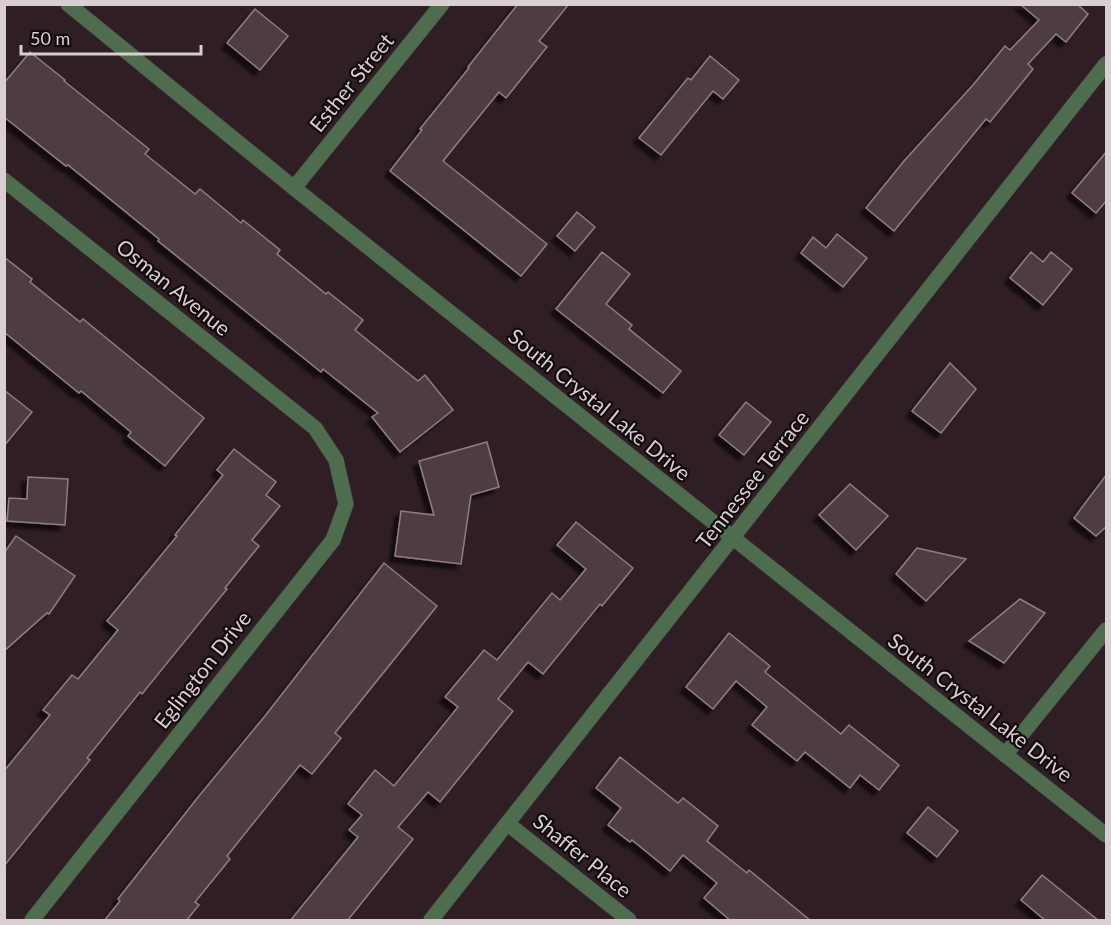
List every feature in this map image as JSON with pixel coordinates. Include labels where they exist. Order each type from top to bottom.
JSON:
[{"type":"street","name":"South Crystal Lake Drive","points":[[68,4],[294,188],[1107,836]]},
{"type":"street","name":"Esther Street","points":[[294,188],[442,4]]},
{"type":"street","name":"Tennessee Terrace","points":[[431,921],[1107,64]]},
{"type":"street","name":"Osman Avenue","points":[[4,180],[315,428]]},
{"type":"street","name":"Eglington Drive","points":[[32,921],[333,540],[346,504],[336,460],[315,428]]},
{"type":"street","points":[[1005,755],[1107,630]]},
{"type":"street","name":"Shaffer Place","points":[[508,824],[629,921]]},
{"type":"building","points":[[518,4],[569,4],[539,41],[547,47],[506,98],[499,92],[443,161],[547,244],[521,276],[390,171]]},
{"type":"building","points":[[1020,4],[1077,4],[1088,14],[1066,42],[1056,34],[1028,64],[1033,69],[990,122],[986,119],[894,231],[866,208],[1005,46],[1010,50],[1039,20]]},
{"type":"building","points":[[255,9],[288,36],[260,70],[227,43]]},
{"type":"building","points":[[30,52],[149,149],[145,154],[195,194],[200,189],[241,223],[243,220],[280,250],[277,254],[326,294],[328,292],[363,320],[355,330],[418,381],[425,375],[453,410],[400,452],[372,417],[378,413],[323,369],[321,372],[158,241],[159,239],[68,165],[66,166],[4,117],[4,83]]},
{"type":"building","points":[[710,56],[739,80],[723,99],[713,91],[661,155],[639,138],[688,78],[691,80]]},
{"type":"building","points":[[1107,151],[1107,200],[1096,213],[1072,193]]},
{"type":"building","points":[[577,212],[595,227],[575,251],[557,236]]},
{"type":"building","points":[[837,234],[867,258],[843,287],[801,253],[813,237],[826,248]]},
{"type":"building","points":[[602,252],[630,274],[606,304],[632,325],[629,329],[681,371],[663,393],[556,309]]},
{"type":"building","points":[[1031,252],[1043,262],[1051,252],[1072,269],[1043,305],[1010,278]]},
{"type":"building","points":[[4,257],[32,279],[30,282],[80,322],[83,319],[204,418],[165,466],[128,436],[131,432],[4,332]]},
{"type":"building","points":[[950,363],[976,389],[941,433],[912,411]]},
{"type":"building","points":[[4,390],[32,412],[4,446]]},
{"type":"building","points":[[746,402],[771,422],[744,455],[719,435]]},
{"type":"building","points":[[487,442],[499,487],[471,495],[461,564],[395,556],[401,511],[434,515],[419,461]]},
{"type":"building","points":[[234,449],[276,482],[266,495],[280,506],[252,540],[259,546],[142,694],[140,692],[87,758],[90,760],[4,866],[4,771],[50,715],[43,710],[72,675],[78,679],[118,630],[107,621],[177,536],[175,535],[223,475],[217,470]]},
{"type":"building","points":[[1107,474],[1107,526],[1096,536],[1074,518]]},
{"type":"building","points":[[28,477],[68,479],[65,525],[7,521],[9,498],[27,499]]},
{"type":"building","points":[[850,484],[888,516],[856,550],[819,515]]},
{"type":"building","points":[[576,522],[633,568],[602,606],[600,604],[543,674],[528,662],[498,699],[513,711],[440,802],[428,792],[398,827],[413,839],[347,921],[290,921],[358,837],[349,830],[362,815],[348,804],[375,770],[394,786],[458,707],[445,697],[484,650],[497,660],[552,593],[560,600],[586,569],[557,545]]},
{"type":"building","points":[[16,536],[75,576],[49,614],[47,613],[4,651],[4,553]]},
{"type":"building","points":[[917,548],[966,559],[926,601],[896,574]]},
{"type":"building","points":[[384,563],[437,606],[335,733],[341,738],[312,774],[300,765],[227,856],[230,859],[195,902],[199,905],[186,921],[104,921],[120,901],[118,899]]},
{"type":"building","points":[[1020,599],[1045,613],[1004,663],[969,641]]},
{"type":"building","points":[[729,633],[770,666],[765,672],[841,734],[849,725],[899,765],[879,790],[860,775],[850,788],[805,752],[797,761],[752,725],[767,707],[736,681],[713,709],[686,687]]},
{"type":"building","points":[[620,757],[678,803],[683,798],[718,826],[707,841],[747,873],[749,870],[811,921],[731,921],[704,898],[717,883],[683,855],[670,871],[632,840],[630,842],[608,825],[621,808],[596,788]]},
{"type":"building","points":[[928,807],[958,831],[937,857],[907,833]]},
{"type":"building","points":[[1042,875],[1099,921],[1046,921],[1021,900]]}]
